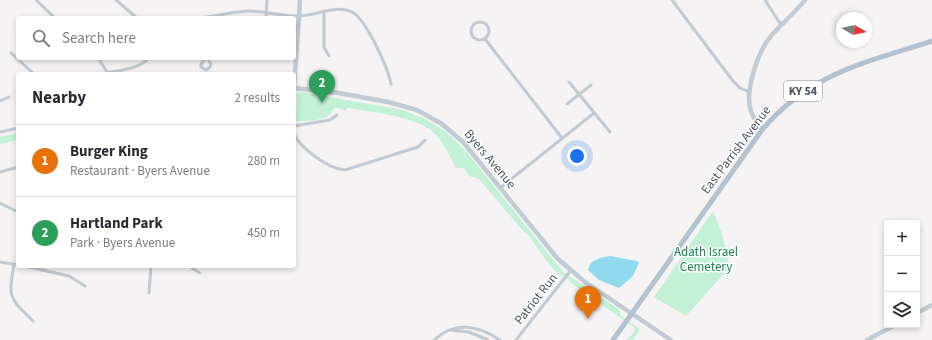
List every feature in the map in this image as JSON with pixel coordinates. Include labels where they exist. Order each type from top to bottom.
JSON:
[{"type":"main road","name":"East Parrish Avenue","points":[[613,340],[762,130],[788,102],[822,80],[852,68],[932,41]]},
{"type":"street","points":[[36,0],[53,16]]},
{"type":"street","points":[[116,0],[135,16]]},
{"type":"street","points":[[266,13],[267,0]]},
{"type":"street","points":[[296,60],[300,0]]},
{"type":"street","points":[[672,0],[733,81],[740,88],[749,92]]},
{"type":"street","points":[[765,0],[782,26]]},
{"type":"street","points":[[762,130],[751,112],[749,92],[761,52],[771,36],[805,0]]},
{"type":"street","points":[[219,16],[248,11],[299,16],[324,11],[346,10],[356,15],[388,69],[391,84]]},
{"type":"street","points":[[324,11],[324,47],[328,56]]},
{"type":"street","points":[[482,22],[487,25],[490,31],[485,39],[476,40],[472,36],[471,30],[473,24],[482,22]]},
{"type":"street","points":[[485,39],[562,138]]},
{"type":"street","points":[[12,53],[16,57]]},
{"type":"street","points":[[19,60],[32,72]]},
{"type":"street","points":[[99,60],[107,72]]},
{"type":"street","points":[[113,72],[146,62],[148,60]]},
{"type":"street","points":[[295,72],[296,60]]},
{"type":"street","points":[[569,82],[610,132]]},
{"type":"street","points":[[566,104],[591,85]]},
{"type":"street","name":"Byers Avenue","points":[[296,89],[339,93],[388,102],[408,107],[425,114],[442,124],[464,142],[557,258],[571,270],[671,340]]},
{"type":"street","points":[[0,101],[9,97]]},
{"type":"street","points":[[500,188],[594,113]]},
{"type":"street","points":[[296,126],[330,120],[337,115]]},
{"type":"street","points":[[0,132],[16,128]]},
{"type":"street","points":[[296,137],[308,151],[335,168],[345,170],[418,146],[425,140]]},
{"type":"street","points":[[0,172],[16,168]]},
{"type":"street","points":[[0,203],[16,211]]},
{"type":"street","points":[[0,262],[14,264],[10,286],[13,302],[33,321]]},
{"type":"street","points":[[33,268],[69,276],[85,286]]},
{"type":"street","points":[[149,293],[151,268]]},
{"type":"street","points":[[192,268],[200,273]]},
{"type":"street","name":"Patriot Run","points":[[516,340],[571,270]]},
{"type":"street","points":[[920,311],[932,305]]},
{"type":"street","points":[[434,340],[459,326],[474,327],[500,340]]},
{"type":"street","points":[[867,340],[889,328]]},
{"type":"street","points":[[450,330],[469,332],[488,340]]},
{"type":"green space","points":[[302,92],[403,110],[427,120],[445,131],[465,150],[563,272],[617,308],[621,316],[639,328],[639,331],[634,339],[626,340],[633,334],[635,328],[568,281],[570,280],[563,275],[562,277],[556,272],[526,232],[525,233],[479,179],[469,176],[464,168],[456,168],[447,150],[435,134],[427,128],[406,119],[394,116],[347,108],[346,111],[335,108],[329,115],[320,119],[297,121],[296,94]]},
{"type":"green space","points":[[16,133],[16,140],[0,144],[0,137]]},
{"type":"green space","name":"Adath Israel Cemetery","points":[[713,211],[722,234],[730,267],[686,316],[654,297]]},
{"type":"water","points":[[610,256],[637,261],[639,263],[633,276],[619,288],[599,280],[588,270],[593,261]]},
{"type":"place","name":"Hartland Park","points":[[322,103]]},
{"type":"place","name":"Burger King","points":[[588,319]]}]
